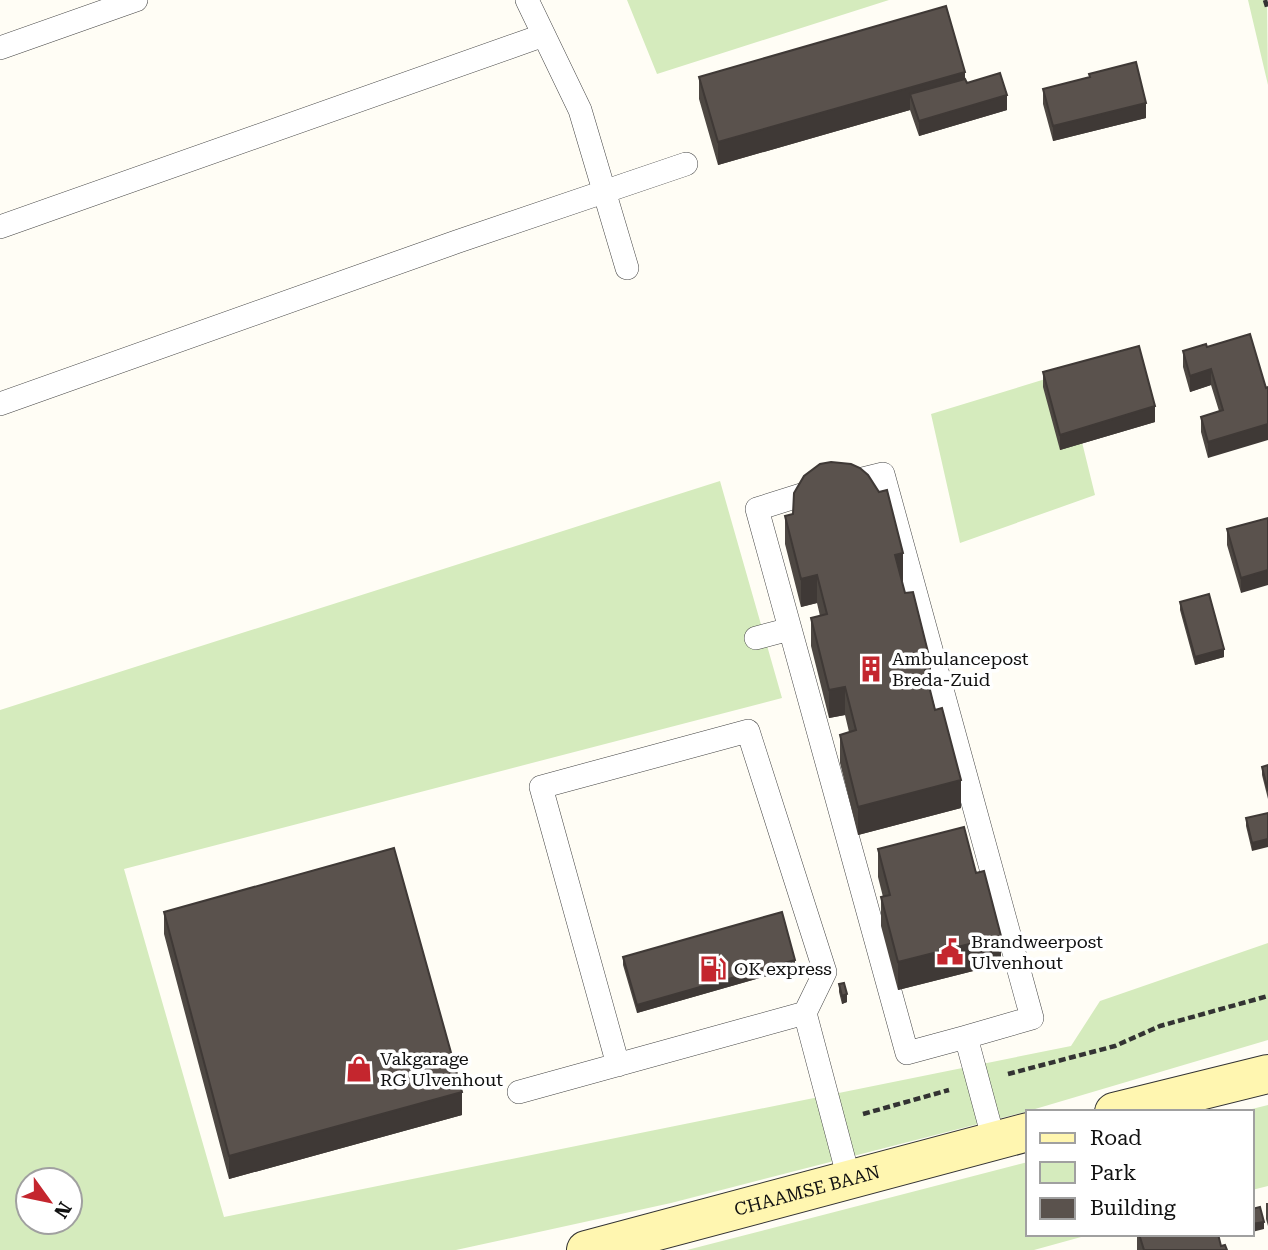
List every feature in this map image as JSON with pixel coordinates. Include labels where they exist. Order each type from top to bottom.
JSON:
[{"type":"main road","points":[[1122,1110],[1268,1074]]},
{"type":"main road","name":"CHAAMSE BAAN","points":[[586,1250],[645,1242],[849,1179],[1011,1137]]},
{"type":"lane","points":[[0,48],[136,0]]},
{"type":"lane","points":[[527,0],[580,110],[627,268]]},
{"type":"lane","points":[[0,227],[544,36]]},
{"type":"lane","points":[[0,404],[456,242],[686,164]]},
{"type":"lane","points":[[883,474],[1032,1018],[966,1037],[906,1053],[757,509],[883,474]]},
{"type":"lane","points":[[756,638],[790,629]]},
{"type":"lane","points":[[618,1065],[541,787],[748,731],[825,972],[805,1013],[849,1179]]},
{"type":"lane","points":[[519,1092],[805,1013]]},
{"type":"lane","points":[[966,1037],[980,1082],[1011,1137]]},
{"type":"path","points":[[1265,0],[1268,10]]},
{"type":"path","points":[[834,1121],[1115,1045],[1160,1026],[1268,996]]},
{"type":"green space","points":[[627,0],[889,0],[657,74]]},
{"type":"green space","points":[[1248,0],[1267,0],[1268,85]]},
{"type":"green space","points":[[1065,373],[1095,495],[960,543],[931,414]]},
{"type":"green space","points":[[720,481],[782,698],[124,869],[224,1217],[1071,1046],[1100,1001],[1268,943],[1268,1040],[1025,1112],[671,1203],[456,1250],[0,1250],[0,710]]},
{"type":"green space","points":[[1268,1105],[1268,1186],[1254,1190],[1254,1110],[1248,1110]]},
{"type":"green space","points":[[1026,1163],[1026,1236],[1085,1236],[1034,1250],[687,1250]]},
{"type":"building","points":[[946,6],[965,72],[718,142],[699,77]]},
{"type":"building","points":[[1136,62],[1146,103],[1053,126],[1043,89]]},
{"type":"building","points":[[1000,73],[1007,95],[919,121],[910,94],[965,79],[967,83]]},
{"type":"building","points":[[1250,334],[1266,388],[1268,387],[1268,424],[1208,442],[1201,417],[1223,410],[1211,369],[1190,376],[1183,351]]},
{"type":"building","points":[[1139,346],[1155,406],[1060,435],[1043,372]]},
{"type":"building","name":"Ambulancepost Breda-Zuid","points":[[831,462],[860,468],[879,492],[887,490],[903,553],[895,555],[905,593],[913,592],[931,664],[924,666],[935,710],[942,708],[961,780],[858,807],[840,735],[856,730],[845,687],[829,690],[811,618],[827,614],[817,575],[801,579],[785,516],[793,514],[794,493],[804,476],[820,464]]},
{"type":"building","points":[[1268,518],[1268,570],[1241,578],[1227,529]]},
{"type":"building","points":[[1209,594],[1224,649],[1195,657],[1180,602]]},
{"type":"building","points":[[1268,765],[1268,791],[1262,767]]},
{"type":"building","points":[[1268,813],[1268,839],[1252,843],[1246,818]]},
{"type":"building","points":[[964,827],[976,873],[984,871],[1001,936],[898,962],[881,897],[890,895],[878,849]]},
{"type":"building","points":[[394,848],[462,1092],[229,1156],[164,912]]},
{"type":"building","points":[[782,912],[795,960],[637,1005],[623,957]]},
{"type":"building","points":[[844,983],[847,994],[842,996],[839,984]]},
{"type":"building","points":[[1260,1207],[1264,1222],[1254,1224],[1254,1208]]},
{"type":"building","points":[[1140,1236],[1218,1236],[1221,1246],[1225,1245],[1227,1250],[1144,1250]]},
{"type":"place","name":"Ambulancepost Breda-Zuid","points":[[871,669]]},
{"type":"place","name":"Brandweerpost Ulvenhout","points":[[950,952]]},
{"type":"place","name":"OK express","points":[[713,969]]},
{"type":"place","name":"Vakgarage RG Ulvenhout","points":[[359,1069]]}]
